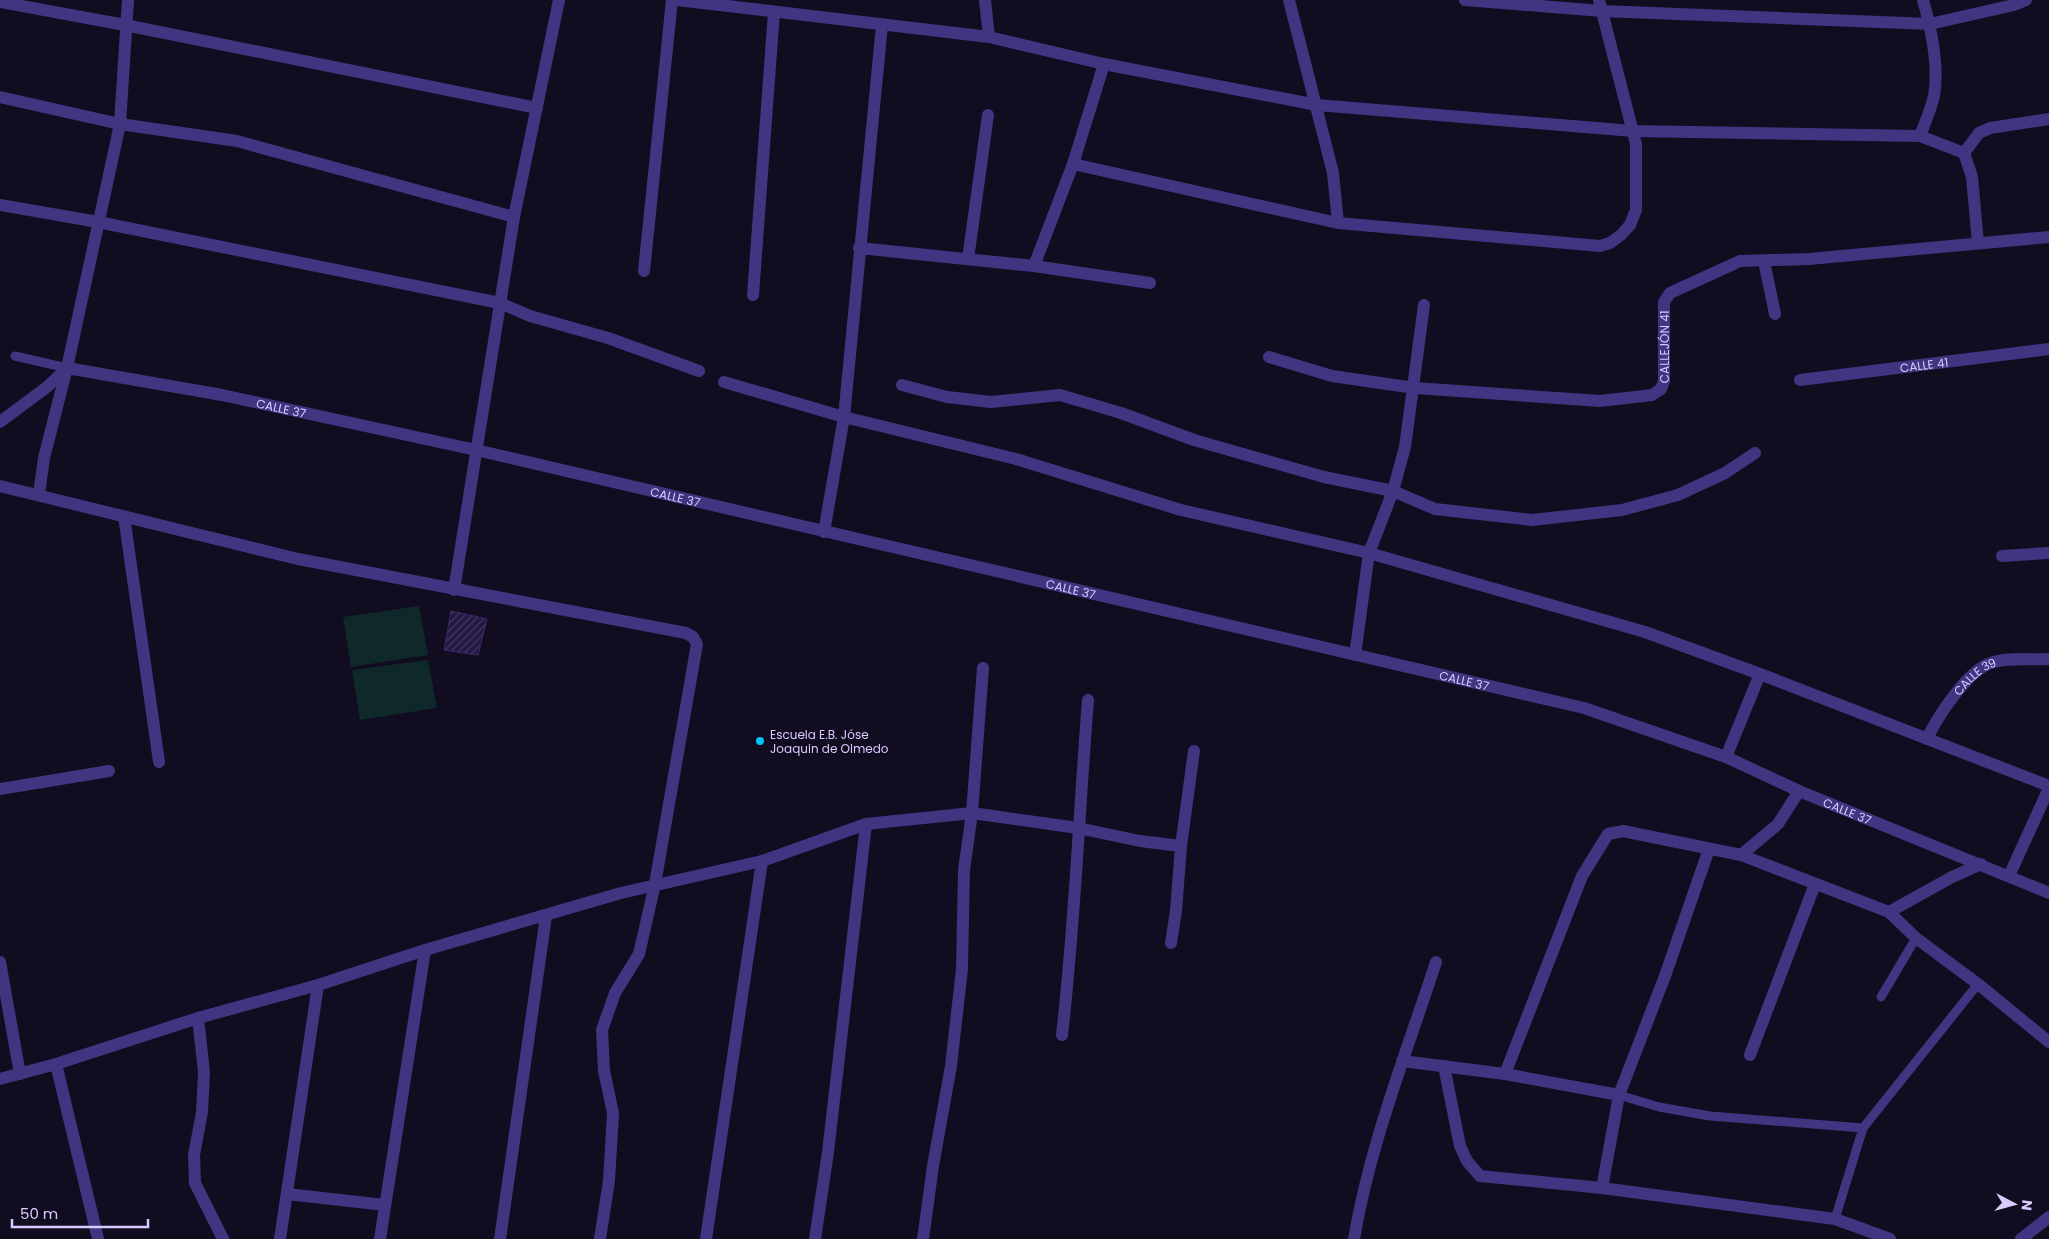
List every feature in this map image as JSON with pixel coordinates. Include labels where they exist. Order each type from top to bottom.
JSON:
[{"type":"street","points":[[39,494],[45,451],[67,368],[120,124],[128,0]]},
{"type":"street","points":[[454,590],[514,217],[559,0]]},
{"type":"street","points":[[644,271],[672,0]]},
{"type":"street","points":[[677,0],[989,37],[1104,64],[1317,105],[1633,131],[1920,136],[1964,153]]},
{"type":"street","points":[[985,0],[989,37]]},
{"type":"street","points":[[1288,0],[1317,105],[1333,173],[1338,223]]},
{"type":"street","points":[[1465,0],[1930,24],[2014,5],[2026,0]]},
{"type":"street","points":[[1920,136],[1934,95],[1934,54],[1930,24],[1923,0]]},
{"type":"street","points":[[0,2],[125,25],[537,108]]},
{"type":"street","points":[[1073,164],[1338,223],[1605,245],[1621,235],[1630,225],[1636,210],[1636,144],[1600,6]]},
{"type":"street","points":[[753,295],[774,12]]},
{"type":"street","points":[[824,532],[844,418],[882,24]]},
{"type":"street","points":[[1034,266],[1073,164],[1104,64]]},
{"type":"street","points":[[0,97],[120,124],[236,141],[514,217]]},
{"type":"street","points":[[968,259],[988,115]]},
{"type":"street","points":[[1964,153],[1979,133],[1990,128],[2049,119]]},
{"type":"street","points":[[1964,153],[1972,177],[1978,243]]},
{"type":"street","points":[[0,205],[98,222],[500,303],[530,316],[608,338],[699,371]]},
{"type":"street","name":"CALLEJÓN 41","points":[[1269,357],[1332,376],[1415,388],[1600,401],[1652,395],[1661,389],[1664,381],[1664,302],[1670,292],[1740,261],[1809,259],[2049,237]]},
{"type":"street","points":[[859,248],[1034,266],[1150,283]]},
{"type":"street","points":[[1764,261],[1775,314]]},
{"type":"street","points":[[1355,655],[1369,553],[1392,491],[1405,448],[1415,388],[1424,305]]},
{"type":"street","name":"CALLE 41","points":[[1800,380],[2049,349]]},
{"type":"street","points":[[0,422],[47,387],[67,368]]},
{"type":"street","name":"CALLE 37","points":[[67,368],[222,395],[476,450],[1584,708],[1726,757],[1799,790],[2049,893]]},
{"type":"street","points":[[724,382],[844,418],[1016,459],[1181,510],[1369,553],[1645,632],[1760,674],[2049,787],[2009,876]]},
{"type":"street","points":[[902,385],[947,398],[992,402],[1060,395],[1121,413],[1194,440],[1324,477],[1392,491],[1435,509],[1532,520],[1622,510],[1678,495],[1725,472],[1755,453]]},
{"type":"street","points":[[0,486],[39,494],[298,559],[686,633],[693,637],[697,644],[655,884],[639,954],[615,993],[602,1030],[604,1070],[612,1113],[609,1181],[600,1239]]},
{"type":"street","points":[[124,516],[159,762]]},
{"type":"street","points":[[2002,556],[2049,553]]},
{"type":"street","name":"CALLE 39","points":[[1926,739],[1938,716],[1982,666],[1992,662],[2049,659]]},
{"type":"street","points":[[923,1239],[954,1037],[962,969],[964,870],[972,813],[983,668]]},
{"type":"street","points":[[1726,757],[1760,674]]},
{"type":"street","points":[[1062,1034],[1072,947],[1078,828],[1088,700]]},
{"type":"street","points":[[1171,943],[1181,846],[1194,751]]},
{"type":"street","points":[[0,789],[110,771]]},
{"type":"street","points":[[1741,856],[1778,824],[1799,790]]},
{"type":"street","points":[[0,1079],[56,1064],[198,1018],[318,985],[425,950],[655,884],[762,861],[866,824],[972,813],[1078,828],[1140,841],[1181,846]]},
{"type":"street","points":[[815,1239],[828,1152],[866,824]]},
{"type":"street","points":[[1505,1074],[1582,876],[1608,834],[1623,830],[1741,856],[1889,912],[1916,938],[1978,984],[2049,1042]]},
{"type":"street","points":[[1602,1188],[1619,1095],[1709,849]]},
{"type":"street","points":[[706,1239],[762,861]]},
{"type":"street","points":[[1889,912],[1952,877],[1981,864]]},
{"type":"street","points":[[1750,1055],[1815,884]]},
{"type":"street","points":[[500,1239],[546,916]]},
{"type":"street","points":[[380,1239],[425,950]]},
{"type":"street","points":[[0,962],[3,1000],[20,1074]]},
{"type":"street","points":[[1354,1239],[1359,1208],[1381,1123],[1436,962]]},
{"type":"street","points":[[280,1239],[318,985]]},
{"type":"street","points":[[198,1018],[204,1072],[202,1112],[194,1155],[195,1183],[223,1239]]},
{"type":"street","points":[[1402,1061],[1505,1074],[1619,1095]]},
{"type":"street","points":[[56,1064],[98,1239]]},
{"type":"street","points":[[1444,1066],[1460,1146],[1467,1161],[1480,1176],[1602,1188],[1835,1219],[1890,1239]]},
{"type":"street","points":[[288,1194],[385,1205]]},
{"type":"street","points":[[2020,1239],[2049,1218]]},
{"type":"lane","points":[[15,356],[67,368]]},
{"type":"lane","points":[[1881,997],[1916,938]]},
{"type":"lane","points":[[1835,1219],[1863,1128],[1978,984]]},
{"type":"lane","points":[[1619,1095],[1659,1107],[1710,1116],[1863,1128]]},
{"type":"green space","points":[[419,606],[428,655],[351,667],[343,617]]},
{"type":"green space","points":[[428,660],[437,708],[360,720],[352,670]]},
{"type":"building","points":[[451,611],[487,619],[478,655],[444,650]]},
{"type":"place","name":"Escuela E.B. Jóse Joaquin de Olmedo","points":[[760,741]]}]
